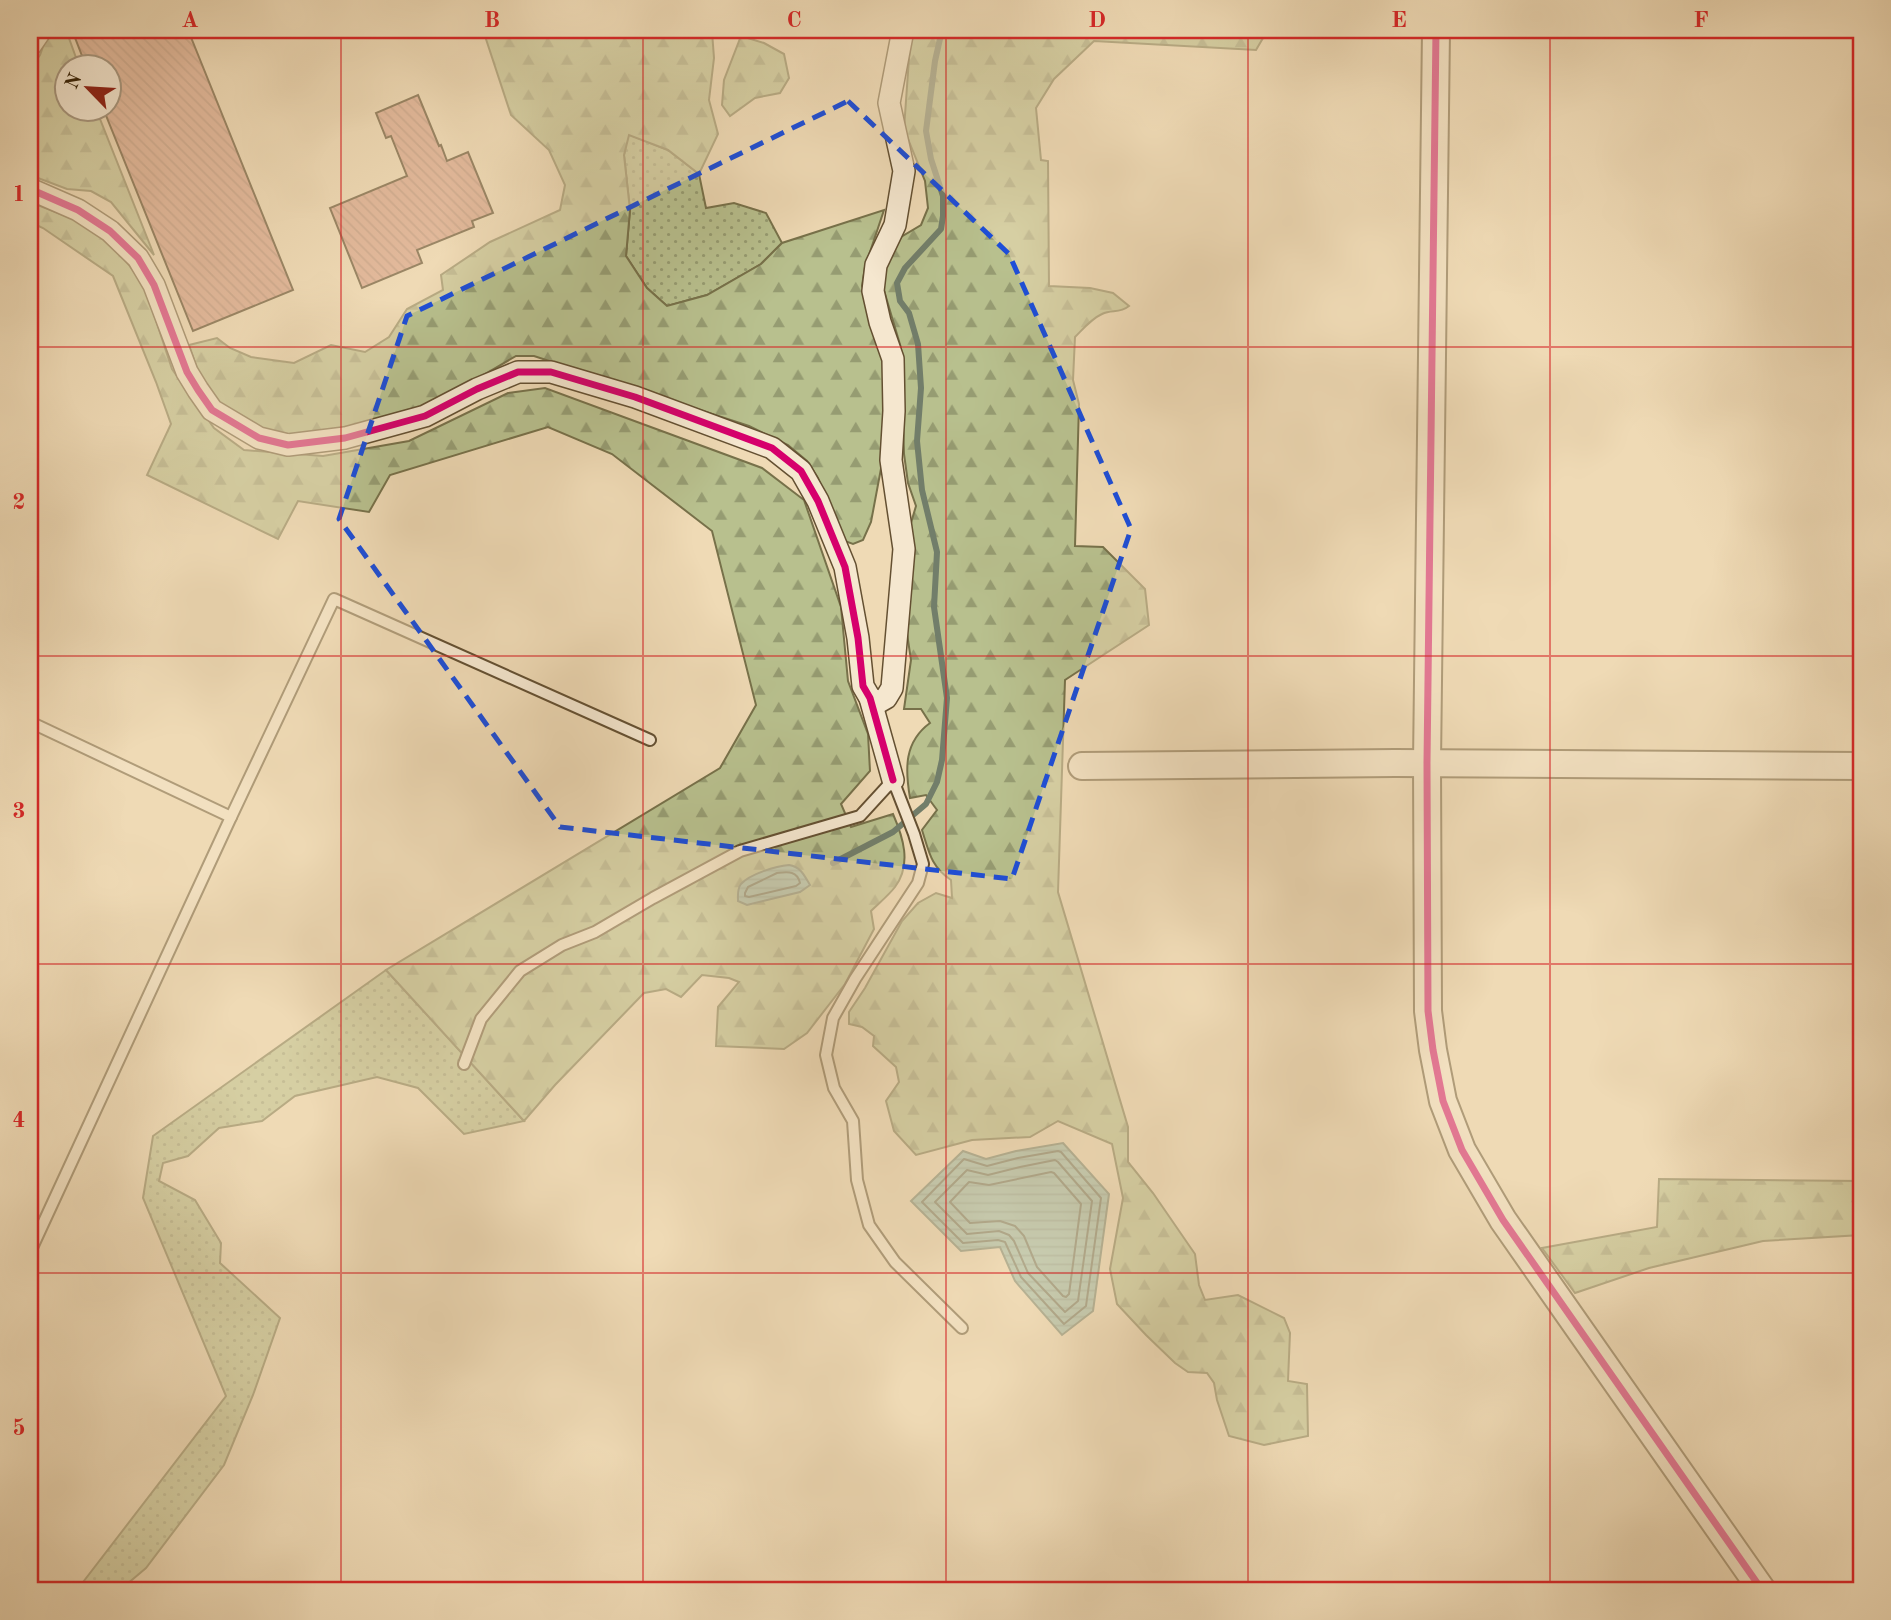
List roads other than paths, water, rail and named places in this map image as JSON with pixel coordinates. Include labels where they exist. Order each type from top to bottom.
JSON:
[{"type":"street","points":[[30,46],[40,30]]},
{"type":"street","points":[[870,698],[879,702],[886,698],[892,688],[904,549],[891,460],[893,359],[880,322],[873,290],[876,265],[895,225],[904,171],[889,103],[903,30]]},
{"type":"street","points":[[1436,30],[1427,763],[1428,1011],[1443,1101],[1462,1150],[1503,1220],[1762,1590]]},
{"type":"street","points":[[30,189],[78,210],[110,231],[138,258],[154,285],[187,372],[198,390],[212,410],[259,438],[288,445],[345,438],[425,416],[477,389],[518,372],[551,372],[635,397],[772,448],[801,471],[818,501],[845,567],[858,638],[863,686],[870,698],[893,780]]},
{"type":"street","points":[[1082,766],[1427,763],[1861,766]]},
{"type":"lane","points":[[30,1252],[334,599],[650,740]]},
{"type":"lane","points":[[30,722],[231,817]]},
{"type":"lane","points":[[464,1064],[481,1019],[520,971],[562,945],[595,932],[740,851],[860,816],[893,780],[923,864],[918,883],[855,979],[833,1018],[826,1055],[835,1088],[853,1121],[857,1180],[869,1225],[895,1262],[962,1328]]},
{"type":"water","points":[[789,865],[799,870],[810,885],[800,892],[747,905],[738,901],[739,888],[745,880],[764,871]]},
{"type":"water","points":[[1063,1143],[1109,1194],[1093,1311],[1062,1335],[1015,1281],[1000,1247],[961,1251],[911,1201],[963,1151],[986,1159]]},
{"type":"waterway","points":[[833,863],[893,832],[926,804],[937,782],[942,760],[947,698],[934,607],[937,552],[922,490],[917,441],[921,388],[918,344],[909,313],[900,301],[897,283],[905,268],[941,229],[943,196],[931,159],[926,131],[942,30]]}]
